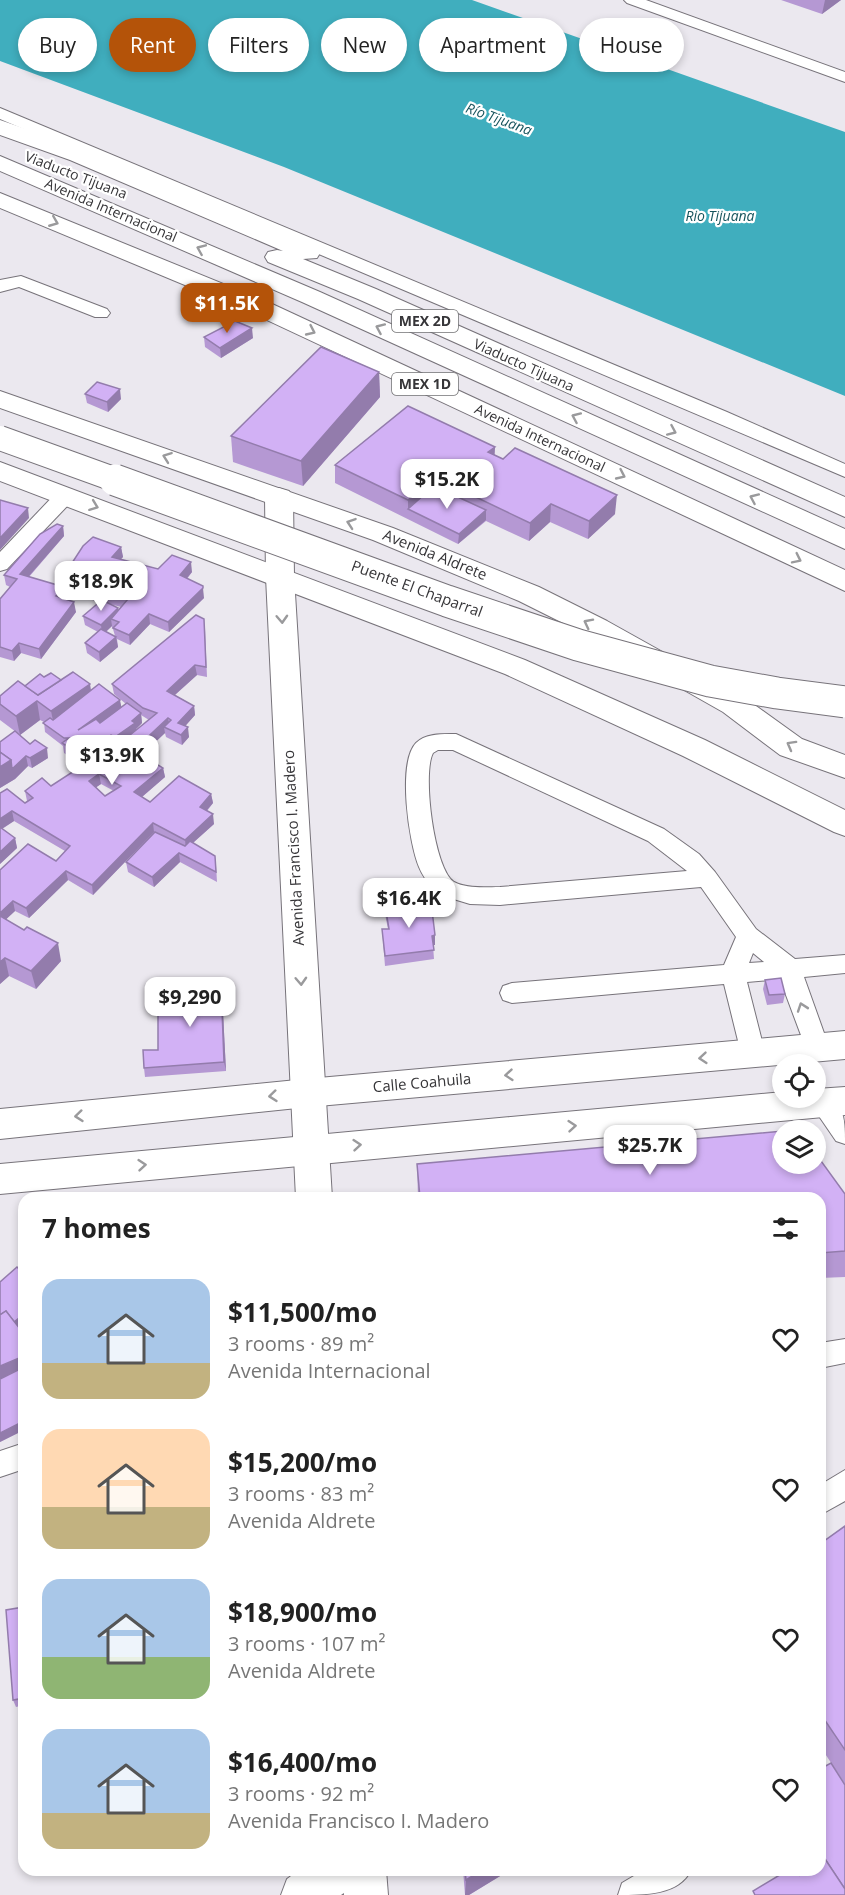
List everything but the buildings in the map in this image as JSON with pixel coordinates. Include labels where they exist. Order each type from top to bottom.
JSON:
[{"type":"main road","name":"Viaducto Tijuana","points":[[0,127],[78,155],[464,319],[845,489]]},
{"type":"main road","name":"Viaducto Tijuana","points":[[0,145],[366,294],[845,508]]},
{"type":"main road","name":"Avenida Internacional","points":[[0,163],[312,297],[845,540]]},
{"type":"main road","name":"Avenida Internacional","points":[[0,200],[261,308],[845,582]]},
{"type":"main road","name":"Avenida Aldrete","points":[[0,399],[383,534],[529,594],[597,628],[734,705],[791,747],[845,767]]},
{"type":"main road","name":"Puente El Chaparral","points":[[0,438],[443,600],[586,648],[704,679],[775,694],[845,702]]},
{"type":"main road","points":[[0,471],[535,676],[694,748],[845,824]]},
{"type":"main road","name":"Avenida Francisco I. Madero","points":[[279,497],[280,577],[314,1192]]},
{"type":"main road","name":"Calle Coahuila","points":[[2,1121],[831,1046]]},
{"type":"main road","points":[[0,1179],[834,1102]]},
{"type":"main road","points":[[303,1895],[330,1876]]},
{"type":"main road","points":[[364,1876],[366,1895]]},
{"type":"lane","points":[[632,0],[845,76]]},
{"type":"lane","points":[[0,113],[698,406],[845,471]]},
{"type":"lane","points":[[0,287],[10,282],[21,281],[101,313]]},
{"type":"lane","points":[[0,564],[66,495]]},
{"type":"lane","points":[[707,878],[500,896],[470,895],[445,888],[430,866],[417,784],[417,765],[422,750],[435,742],[456,742],[656,835],[691,860],[707,878],[748,936],[788,967],[831,1046]]},
{"type":"lane","points":[[748,936],[733,973],[753,1053]]},
{"type":"lane","points":[[512,993],[788,967],[845,964]]},
{"type":"lane","points":[[834,1102],[845,1133]]},
{"type":"lane","points":[[826,1355],[845,1351]]},
{"type":"lane","points":[[0,1464],[18,1458]]},
{"type":"lane","points":[[826,1498],[845,1484]]},
{"type":"lane","points":[[634,1895],[665,1876]]},
{"type":"water","name":"Rio Tijuana","points":[[0,0],[472,0],[523,18],[419,18],[419,72],[567,72],[567,34],[579,38],[579,72],[675,72],[845,132],[845,396],[284,167],[29,72],[97,72],[97,18],[18,18],[18,68],[0,61]]},
{"type":"water label","name":"Río Tijuana","points":[[499,119]]}]
